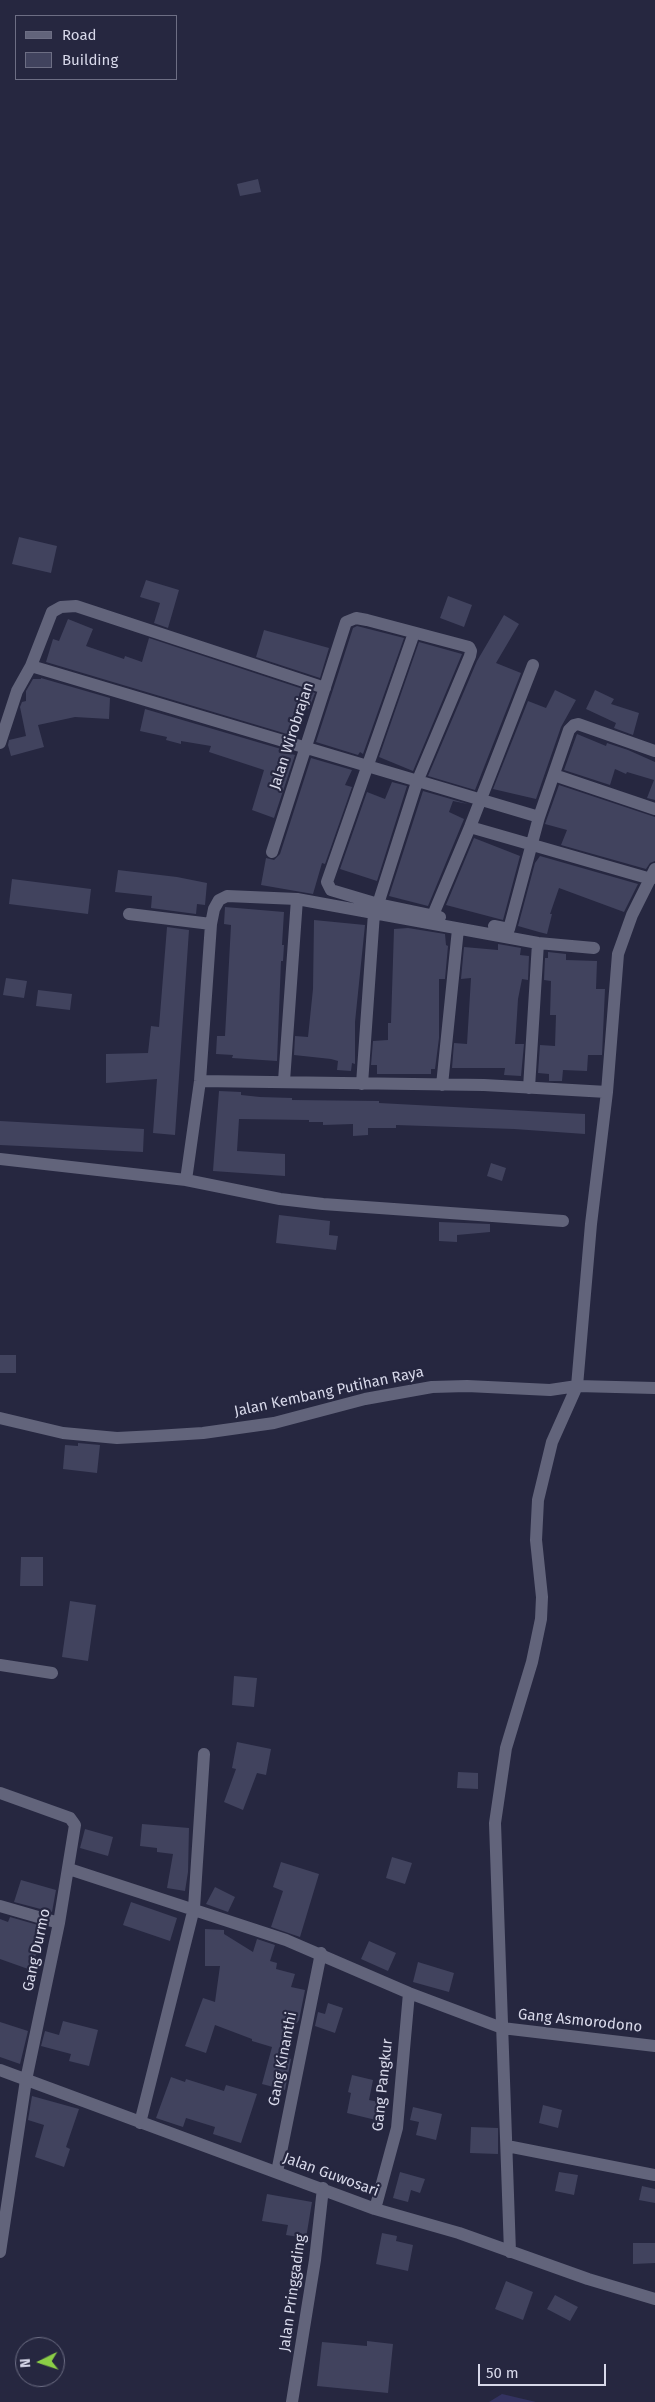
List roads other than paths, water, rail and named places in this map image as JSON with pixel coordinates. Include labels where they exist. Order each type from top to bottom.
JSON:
[{"type":"street","points":[[0,743],[17,691],[32,666],[52,612],[61,607],[76,606],[324,688]]},
{"type":"street","name":"Jalan Wirobrajan","points":[[272,852],[346,622],[356,618],[414,633]]},
{"type":"street","points":[[362,1084],[376,909],[417,782],[472,651],[469,647],[414,633],[327,882],[331,890],[376,909],[458,929],[538,943],[594,948]]},
{"type":"street","points":[[433,916],[470,828],[479,800],[533,665]]},
{"type":"street","points":[[32,666],[539,817]]},
{"type":"street","points":[[186,1180],[200,1080],[211,924],[214,909],[219,900],[227,896],[297,899],[433,916],[509,929],[539,817],[569,730],[578,724],[655,751]]},
{"type":"street","points":[[554,775],[655,809]]},
{"type":"street","points":[[470,828],[653,874],[632,915],[618,954],[607,1092],[591,1224],[577,1386],[552,1442],[538,1500],[536,1540],[542,1597],[541,1619],[532,1662],[506,1748],[495,1823],[510,2252]]},
{"type":"street","points":[[284,1081],[297,899]]},
{"type":"street","points":[[129,914],[211,924]]},
{"type":"street","points":[[442,1085],[458,929]]},
{"type":"street","points":[[529,1088],[538,943]]},
{"type":"street","points":[[200,1080],[442,1085],[607,1092]]},
{"type":"street","points":[[0,1159],[186,1180],[280,1199],[323,1204],[564,1221]]},
{"type":"street","name":"Jalan Kembang Putihan Raya","points":[[0,1418],[63,1432],[117,1438],[240,1428],[274,1422],[400,1392],[432,1387],[466,1386],[550,1390],[577,1386],[655,1388]]},
{"type":"street","points":[[0,1665],[52,1673]]},
{"type":"street","points":[[140,2123],[194,1908],[204,1754]]},
{"type":"street","name":"Gang Durmo","points":[[0,1794],[70,1818],[75,1825],[59,1923],[26,2080],[0,2252]]},
{"type":"street","name":"Gang Asmorodono","points":[[69,1869],[194,1908],[321,1953],[409,1993],[502,2028],[655,2046]]},
{"type":"street","points":[[0,1906],[59,1923]]},
{"type":"street","name":"Gang Kinanthi","points":[[277,2172],[321,1953]]},
{"type":"street","name":"Gang Pangkur","points":[[375,2209],[397,2128],[409,1993]]},
{"type":"street","name":"Jalan Guwosari","points":[[0,2070],[140,2123],[323,2188],[375,2209],[459,2233],[510,2252],[655,2299]]},
{"type":"street","points":[[507,2146],[655,2174]]},
{"type":"street","name":"Jalan Pringgading","points":[[292,2402],[315,2260],[323,2188]]}]
